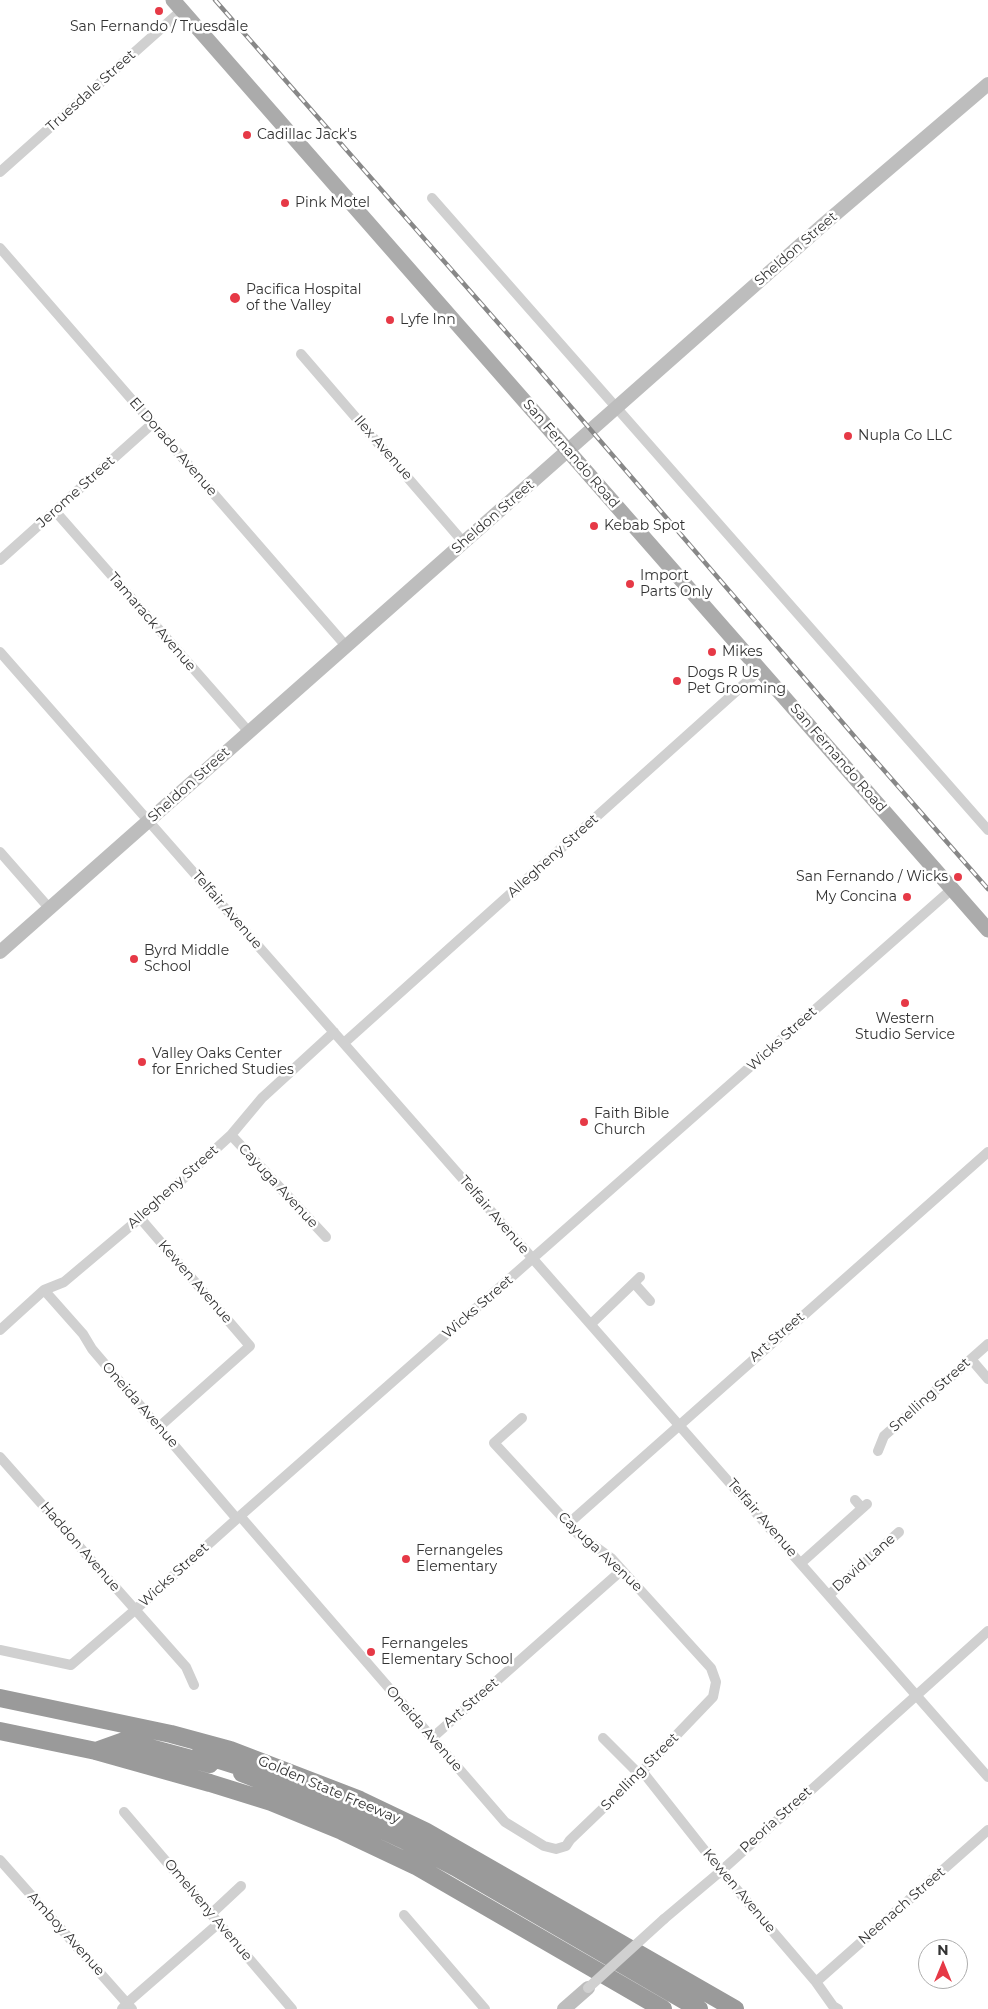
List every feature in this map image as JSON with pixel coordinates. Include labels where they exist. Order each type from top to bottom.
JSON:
[{"type":"highway","name":"Golden State Freeway","points":[[0,1698],[171,1734],[230,1750],[360,1800],[425,1831],[736,2009]]},
{"type":"highway","points":[[73,1712],[96,1728],[208,1756],[332,1800],[451,1859],[713,2009]]},
{"type":"highway","points":[[0,1731],[96,1751],[210,1783],[271,1802],[342,1831],[416,1866],[663,2009]]},
{"type":"highway","points":[[96,1751],[124,1741],[238,1772],[348,1814],[404,1840],[455,1867],[699,2009]]},
{"type":"highway","points":[[0,1742],[31,1747],[58,1743]]},
{"type":"main road","name":"San Fernando Road","points":[[178,5],[762,669],[988,930]]},
{"type":"main road","name":"Sheldon Street","points":[[0,952],[616,407],[869,185],[988,84]]},
{"type":"main road","name":"Peoria Street","points":[[564,2009],[588,1988]]},
{"type":"street","name":"Truesdale Street","points":[[0,172],[178,5]]},
{"type":"street","points":[[432,198],[988,830]]},
{"type":"street","name":"El Dorado Avenue","points":[[0,248],[346,646]]},
{"type":"street","name":"Ilex Avenue","points":[[302,354],[464,543]]},
{"type":"street","name":"Jerome Street","points":[[0,560],[152,424]]},
{"type":"street","name":"Tamarack Avenue","points":[[55,511],[249,732]]},
{"type":"street","name":"Telfair Avenue","points":[[0,652],[988,1777]]},
{"type":"street","name":"Allegheny Street","points":[[344,1042],[762,669]]},
{"type":"street","points":[[0,852],[50,909]]},
{"type":"street","name":"Wicks Street","points":[[0,1650],[71,1665],[136,1610],[952,889]]},
{"type":"street","name":"Allegheny Street","points":[[0,1330],[44,1290],[64,1282],[140,1218],[231,1135],[262,1098],[334,1032]]},
{"type":"street","name":"Cayuga Avenue","points":[[231,1135],[326,1237]]},
{"type":"street","name":"Art Street","points":[[568,1524],[988,1152]]},
{"type":"street","name":"Kewen Avenue","points":[[140,1218],[250,1346],[158,1427]]},
{"type":"street","points":[[591,1324],[637,1280],[650,1301]]},
{"type":"street","name":"Oneida Avenue","points":[[44,1290],[83,1334],[92,1349],[158,1427],[505,1822],[544,1846],[556,1849],[566,1846]]},
{"type":"street","name":"Snelling Street","points":[[878,1451],[884,1436],[988,1344]]},
{"type":"street","points":[[971,1359],[988,1379]]},
{"type":"street","name":"Cayuga Avenue","points":[[522,1418],[494,1443],[568,1524],[622,1570],[711,1668],[716,1682],[713,1697]]},
{"type":"street","name":"Haddon Avenue","points":[[0,1457],[186,1667],[194,1686]]},
{"type":"street","points":[[801,1563],[861,1504]]},
{"type":"street","name":"David Lane","points":[[829,1595],[899,1532]]},
{"type":"street","name":"Art Street","points":[[432,1738],[622,1570]]},
{"type":"street","name":"Peoria Street","points":[[588,1988],[988,1631]]},
{"type":"street","name":"Snelling Street","points":[[566,1846],[713,1697]]},
{"type":"street","name":"Kewen Avenue","points":[[603,1738],[641,1772],[721,1871],[816,1982],[833,2006],[838,2009]]},
{"type":"street","name":"Omelveny Avenue","points":[[124,1812],[292,2009]]},
{"type":"street","name":"Neenach Street","points":[[816,1982],[988,1830]]},
{"type":"street","name":"Amboy Avenue","points":[[0,1860],[127,2007]]},
{"type":"street","points":[[211,1914],[241,1886]]},
{"type":"street","points":[[404,1914],[485,2009]]},
{"type":"street","points":[[127,2007],[219,1923]]},
{"type":"railway","points":[[215,0],[535,365],[988,889]]},
{"type":"place","name":"San Fernando / Truesdale","points":[[159,11]]},
{"type":"place","name":"Cadillac Jack's","points":[[247,135]]},
{"type":"place","name":"Pink Motel","points":[[285,203]]},
{"type":"place","name":"Pacifica Hospital of the Valley","points":[[235,298]]},
{"type":"place","name":"Lyfe Inn","points":[[390,320]]},
{"type":"place","name":"Nupla Co LLC","points":[[848,436]]},
{"type":"place","name":"Kebab Spot","points":[[594,526]]},
{"type":"place","name":"Import Parts Only","points":[[630,584]]},
{"type":"place","name":"Mikes","points":[[712,652]]},
{"type":"place","name":"Dogs R Us Pet Grooming","points":[[677,681]]},
{"type":"place","name":"San Fernando / Wicks","points":[[958,877]]},
{"type":"place","name":"My Concina","points":[[907,897]]},
{"type":"place","name":"Byrd Middle School","points":[[134,959]]},
{"type":"place","name":"Western Studio Service","points":[[905,1003]]},
{"type":"place","name":"Valley Oaks Center for Enriched Studies","points":[[142,1062]]},
{"type":"place","name":"Faith Bible Church","points":[[584,1122]]},
{"type":"place","name":"Fernangeles Elementary","points":[[406,1559]]},
{"type":"place","name":"Fernangeles Elementary School","points":[[371,1652]]}]
